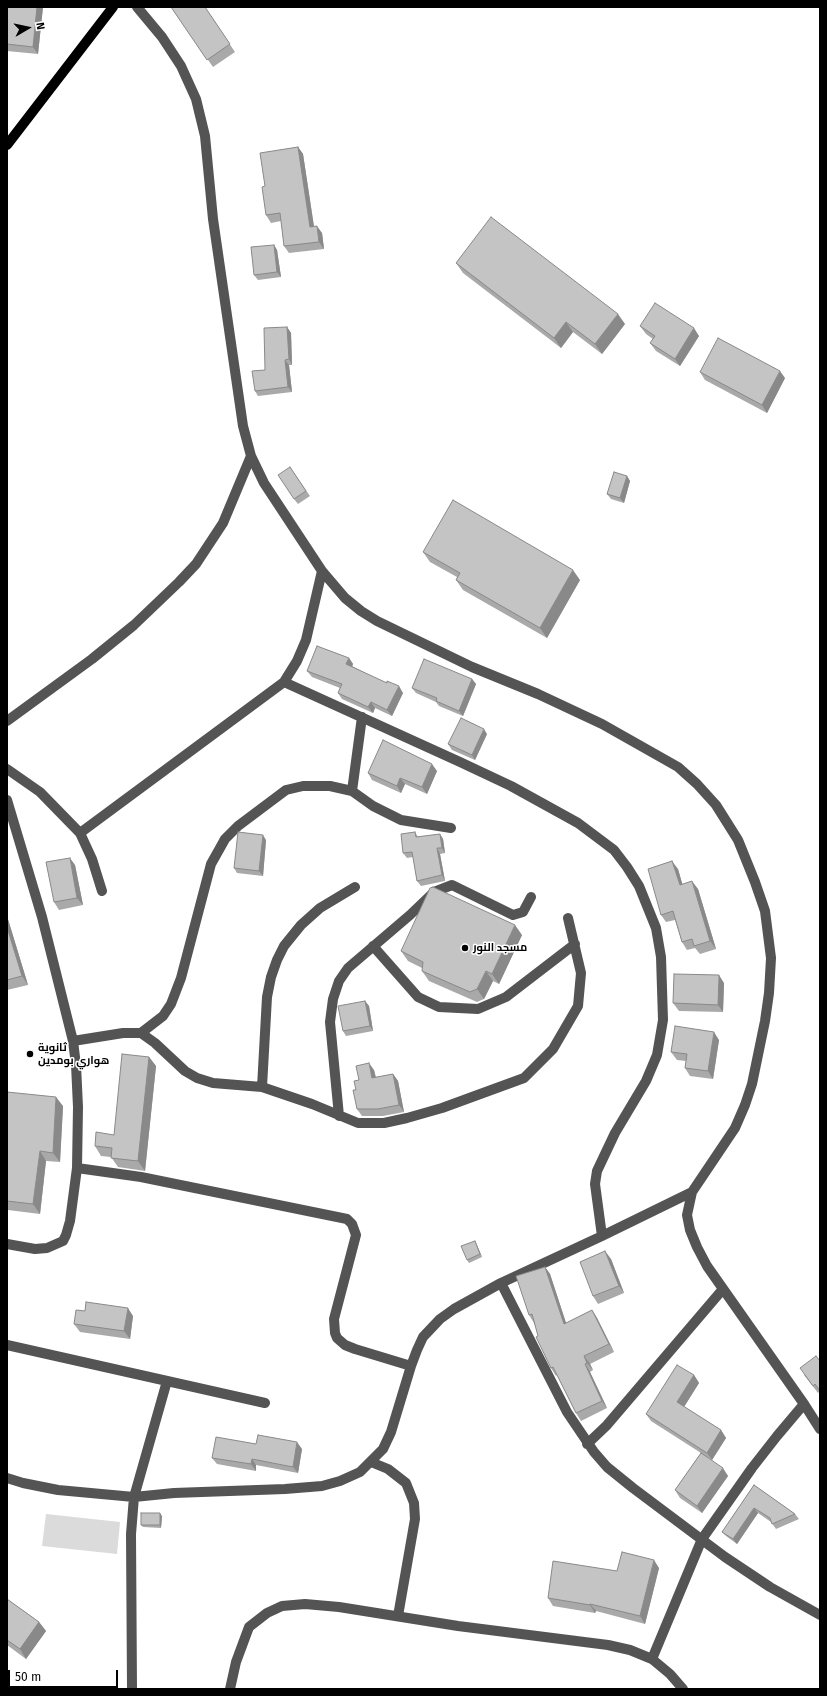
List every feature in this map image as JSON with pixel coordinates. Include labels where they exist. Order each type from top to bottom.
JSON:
[{"type":"main road","points":[[7,145],[113,7]]},
{"type":"street","points":[[137,7],[162,38],[181,66],[196,98],[205,136],[214,227],[242,419],[251,456],[264,483],[322,572],[345,598],[361,611],[377,621],[472,667],[538,694],[602,724],[678,767],[697,784],[716,805],[738,840],[765,911],[771,958],[770,993],[759,1051],[745,1105],[735,1128],[692,1192],[687,1215],[696,1247],[707,1266],[820,1429]]},
{"type":"street","points":[[7,722],[92,659],[134,625],[196,564],[223,523],[251,456]]},
{"type":"street","points":[[80,833],[284,682],[297,661],[306,640],[322,572]]},
{"type":"street","points":[[284,682],[479,771],[578,823],[614,850],[639,886],[656,928],[660,950],[662,1020],[657,1055],[646,1081],[615,1133],[597,1170],[595,1184],[602,1236]]},
{"type":"street","points":[[352,791],[362,717]]},
{"type":"street","points":[[7,769],[40,792],[80,833],[92,859],[102,891]]},
{"type":"street","points":[[141,1033],[163,1016],[171,1004],[180,978],[211,864],[226,839],[238,826],[286,790],[303,786],[330,786],[352,791],[373,806],[401,820],[451,828]]},
{"type":"street","points":[[7,800],[42,917],[73,1041],[78,1107],[78,1168],[70,1221],[63,1241],[48,1248],[35,1249],[7,1244]]},
{"type":"street","points":[[339,1116],[330,1022],[333,999],[339,981],[348,968],[410,915],[434,892],[452,885],[513,915],[523,912],[531,897]]},
{"type":"street","points":[[262,1087],[267,996],[271,977],[281,953],[291,936],[311,916],[335,898],[355,887]]},
{"type":"street","points":[[73,1041],[122,1033],[141,1033],[155,1043],[185,1071],[197,1078],[213,1084],[262,1087],[312,1104],[358,1123],[368,1124],[407,1118],[442,1108],[524,1078],[553,1050],[578,1006],[581,973],[568,918]]},
{"type":"street","points":[[373,946],[418,997],[439,1007],[478,1009],[506,997],[575,944]]},
{"type":"street","points":[[78,1168],[141,1177],[347,1219],[352,1224],[356,1235],[334,1319],[334,1333],[345,1345],[411,1366]]},
{"type":"street","points":[[7,1478],[23,1483],[58,1490],[134,1497],[174,1493],[285,1489],[322,1486],[340,1481],[360,1472],[383,1449],[391,1432],[411,1366],[423,1337],[440,1319],[454,1309],[501,1283],[692,1192]]},
{"type":"street","points":[[501,1283],[567,1412],[588,1444],[607,1467],[725,1557],[754,1577],[820,1615]]},
{"type":"street","points":[[588,1444],[607,1425],[723,1289]]},
{"type":"street","points":[[7,1345],[265,1403]]},
{"type":"street","points":[[132,1689],[131,1534],[134,1497],[167,1381]]},
{"type":"street","points":[[652,1659],[702,1539],[764,1452],[804,1404]]},
{"type":"street","points":[[371,1462],[388,1469],[406,1483],[411,1492],[414,1503],[415,1519],[398,1616]]},
{"type":"street","points":[[230,1689],[236,1662],[249,1628],[267,1613],[282,1606],[306,1604],[339,1607],[458,1626],[608,1645],[630,1650],[652,1659],[670,1674],[683,1689]]},
{"type":"shaded area","points":[[46,1514],[120,1522],[117,1554],[42,1546]]},
{"type":"building","points":[[7,7],[37,7],[33,47],[7,44]]},
{"type":"building","points":[[171,7],[205,7],[230,44],[207,60]]},
{"type":"building","points":[[298,147],[310,227],[317,226],[319,242],[284,246],[280,213],[266,215],[262,187],[265,186],[260,153]]},
{"type":"building","points":[[491,217],[618,314],[595,344],[566,322],[554,338],[456,263]]},
{"type":"building","points":[[274,245],[277,272],[254,275],[251,247]]},
{"type":"building","points":[[655,303],[694,328],[675,359],[650,343],[655,336],[640,326]]},
{"type":"building","points":[[287,327],[289,359],[285,360],[288,387],[255,391],[252,371],[265,370],[264,328]]},
{"type":"building","points":[[718,338],[780,371],[762,405],[700,372]]},
{"type":"building","points":[[290,467],[306,491],[294,499],[278,475]]},
{"type":"building","points":[[614,472],[627,476],[620,498],[607,494]]},
{"type":"building","points":[[453,500],[573,570],[540,628],[456,580],[460,573],[423,552]]},
{"type":"building","points":[[317,646],[349,658],[346,664],[387,683],[387,681],[399,686],[387,710],[371,702],[368,707],[338,693],[342,684],[307,671]]},
{"type":"building","points":[[424,659],[472,679],[459,711],[436,701],[437,698],[412,688]]},
{"type":"building","points":[[461,718],[484,729],[472,755],[448,744]]},
{"type":"building","points":[[383,740],[432,764],[422,787],[400,778],[397,786],[368,773]]},
{"type":"building","points":[[238,832],[263,835],[259,871],[234,868]]},
{"type":"building","points":[[415,832],[416,837],[440,834],[442,848],[437,848],[442,875],[417,881],[412,852],[403,853],[401,834]]},
{"type":"building","points":[[70,858],[77,898],[54,902],[46,862]]},
{"type":"building","points":[[672,861],[680,885],[692,881],[710,941],[694,946],[692,939],[682,942],[673,911],[661,915],[648,869]]},
{"type":"building","name":"مسجد النور","points":[[433,887],[515,925],[492,974],[486,971],[477,989],[470,992],[422,971],[423,962],[401,951],[430,888]]},
{"type":"building","points":[[7,927],[22,976],[7,980]]},
{"type":"building","points":[[674,974],[719,975],[718,1005],[673,1003]]},
{"type":"building","points":[[365,1001],[370,1026],[343,1031],[338,1006]]},
{"type":"building","points":[[675,1026],[714,1032],[708,1071],[685,1068],[687,1054],[671,1052]]},
{"type":"building","points":[[122,1054],[149,1057],[138,1161],[111,1158],[112,1148],[95,1146],[96,1132],[114,1135]]},
{"type":"building","points":[[369,1063],[372,1078],[393,1074],[399,1105],[378,1109],[357,1109],[353,1090],[356,1090],[354,1081],[359,1080],[356,1066]]},
{"type":"building","points":[[7,1092],[56,1097],[53,1153],[40,1151],[33,1204],[7,1201]]},
{"type":"building","points":[[475,1241],[480,1254],[467,1260],[461,1246]]},
{"type":"building","points":[[605,1251],[619,1286],[593,1296],[580,1262]]},
{"type":"building","points":[[545,1267],[564,1324],[592,1310],[609,1344],[584,1356],[587,1363],[585,1364],[602,1401],[576,1413],[536,1337],[538,1336],[532,1314],[529,1315],[516,1276]]},
{"type":"building","points":[[86,1302],[128,1308],[124,1331],[74,1324],[76,1310],[85,1311]]},
{"type":"building","points":[[816,1356],[820,1361],[820,1391],[815,1384],[813,1386],[800,1368]]},
{"type":"building","points":[[677,1365],[694,1375],[677,1402],[721,1430],[707,1453],[646,1414]]},
{"type":"building","points":[[258,1435],[297,1442],[293,1467],[252,1459],[251,1464],[212,1458],[216,1437],[256,1444]]},
{"type":"building","points":[[701,1453],[723,1468],[697,1506],[675,1490]]},
{"type":"building","points":[[754,1485],[795,1514],[772,1524],[770,1518],[754,1508],[733,1539],[722,1532]]},
{"type":"building","points":[[141,1513],[160,1513],[160,1525],[141,1525]]},
{"type":"building","points":[[622,1552],[654,1560],[640,1616],[590,1604],[548,1598],[553,1561],[617,1571]]},
{"type":"building","points":[[7,1599],[39,1622],[20,1649],[7,1640]]},
{"type":"place","name":"مسجد النور","points":[[465,948]]},
{"type":"place","name":"ثانوية هواري بومدين","points":[[30,1054]]}]
